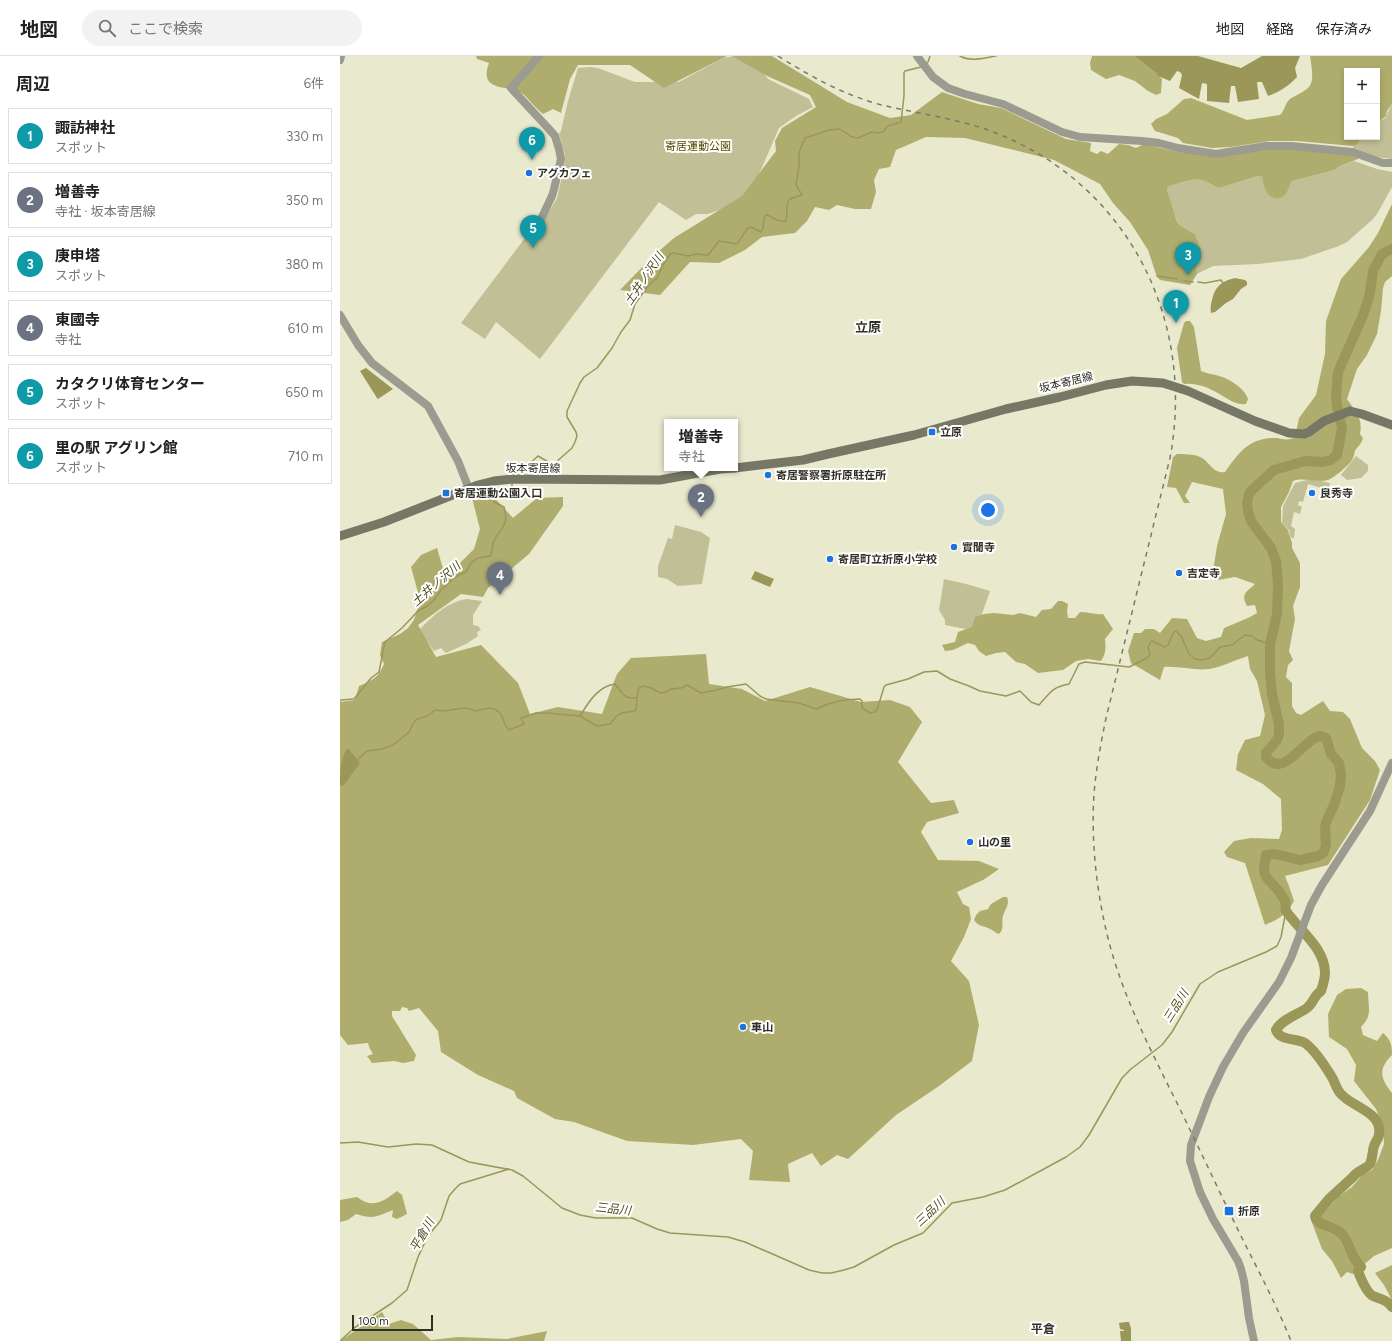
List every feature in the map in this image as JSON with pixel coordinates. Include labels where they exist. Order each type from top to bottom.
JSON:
[{"type":"main road","name":"坂本寄居線","points":[[738,468],[803,460],[822,456],[914,435],[1006,409],[1106,385],[1132,381],[1162,383],[1188,391],[1255,421],[1289,433],[1304,434],[1324,420],[1350,411],[1392,425]]},
{"type":"main road","name":"坂本寄居線","points":[[340,536],[384,522],[487,482],[500,480],[660,480],[709,471]]},
{"type":"street","points":[[340,60],[341,56]]},
{"type":"street","points":[[539,56],[511,88],[548,128],[554,136],[559,149],[561,160],[554,189],[541,219]]},
{"type":"street","points":[[919,59],[941,84],[955,91],[1003,104],[1067,135],[1080,138],[1142,141],[1216,154],[1266,146],[1299,146],[1352,152],[1383,163],[1392,163]]},
{"type":"street","points":[[340,315],[358,345],[372,363],[428,406],[458,461],[469,489]]},
{"type":"street","points":[[1254,1341],[1241,1270],[1238,1261],[1213,1219],[1192,1170],[1189,1157],[1191,1145],[1209,1097],[1223,1067],[1243,1033],[1279,982],[1297,942],[1306,916],[1322,885],[1370,811],[1392,763]]},
{"type":"green space","name":"寄居運動公園","points":[[734,56],[756,64],[768,79],[809,99],[813,107],[796,116],[779,128],[754,186],[734,205],[708,214],[696,214],[686,220],[659,202],[540,359],[496,322],[485,339],[461,323],[531,230],[550,210],[557,198],[564,167],[565,155],[559,134],[578,68],[598,68],[635,82],[679,82],[723,58]]},
{"type":"green space","points":[[1392,104],[1392,159],[1377,157],[1353,149],[1353,146],[1357,145],[1360,140],[1380,140],[1380,121],[1385,118]]},
{"type":"green space","points":[[1354,161],[1377,169],[1392,172],[1392,187],[1377,214],[1347,242],[1301,259],[1258,264],[1213,266],[1197,274],[1196,258],[1202,251],[1195,234],[1177,222],[1167,189],[1169,186],[1190,180],[1198,180],[1204,181],[1219,188],[1258,176],[1262,177],[1266,190],[1274,198],[1284,195],[1292,181],[1335,170],[1338,167]]},
{"type":"green space","points":[[1356,456],[1368,465],[1368,471],[1361,478],[1347,480],[1341,475]]},
{"type":"green space","points":[[1311,479],[1330,483],[1328,490],[1308,484],[1303,502],[1299,501],[1298,505],[1302,507],[1300,514],[1294,512],[1291,526],[1295,529],[1294,538],[1291,538],[1289,530],[1282,523],[1283,506],[1295,483]]},
{"type":"green space","points":[[675,525],[701,532],[710,538],[702,584],[678,586],[667,579],[658,577],[658,566],[668,538],[672,539]]},
{"type":"green space","points":[[944,579],[990,591],[976,631],[945,625],[945,620],[939,610]]},
{"type":"green space","points":[[467,599],[482,601],[473,615],[473,625],[478,626],[481,630],[477,632],[478,636],[466,644],[446,653],[441,648],[434,651],[419,630],[447,606]]},
{"type":"shaded area","points":[[476,56],[727,56],[664,88],[630,65],[578,65],[570,79],[561,113],[553,109],[543,114],[523,94],[496,86],[491,83],[488,79],[487,73],[489,63],[477,59]]},
{"type":"shaded area","points":[[732,56],[772,56],[847,102],[890,118],[911,115],[942,92],[978,104],[1001,108],[1066,139],[1091,143],[1090,151],[1097,154],[1101,151],[1108,154],[1119,144],[1136,148],[1144,144],[1183,153],[1289,149],[1350,155],[1358,159],[1338,167],[1335,170],[1292,181],[1286,194],[1279,198],[1268,195],[1262,177],[1258,176],[1219,188],[1201,180],[1190,180],[1169,186],[1167,189],[1177,222],[1195,234],[1202,251],[1196,258],[1197,274],[1190,285],[1160,280],[1157,277],[1148,250],[1130,222],[1113,203],[1100,184],[1054,160],[965,138],[926,137],[896,150],[890,167],[879,169],[874,180],[876,192],[871,209],[855,209],[837,205],[829,210],[815,207],[807,221],[795,233],[762,237],[745,250],[719,263],[690,262],[660,295],[620,290],[651,258],[674,238],[742,196],[776,151],[775,141],[782,128],[816,107],[810,95],[767,76]]},
{"type":"shaded area","points":[[1092,56],[1134,56],[1162,79],[1161,93],[1156,95],[1135,81],[1119,75],[1106,79],[1091,70],[1090,63]]},
{"type":"shaded area","points":[[1134,56],[1198,56],[1241,68],[1262,56],[1300,56],[1295,68],[1297,77],[1284,88],[1268,96],[1262,82],[1257,82],[1259,99],[1238,102],[1235,86],[1231,86],[1229,103],[1207,101],[1207,84],[1202,83],[1199,99],[1179,88],[1182,75],[1180,72],[1177,71],[1170,81],[1158,76]]},
{"type":"shaded area","points":[[1310,56],[1392,56],[1392,104],[1387,111],[1386,116],[1380,121],[1380,68],[1344,68],[1344,140],[1360,140],[1357,145],[1353,146],[1297,141],[1270,141],[1231,147],[1212,148],[1183,143],[1178,138],[1155,131],[1151,124],[1156,119],[1167,114],[1184,99],[1191,98],[1247,120],[1280,115],[1290,99],[1309,87],[1312,80]]},
{"type":"shaded area","points":[[1392,204],[1392,276],[1385,282],[1383,288],[1377,334],[1367,355],[1357,369],[1347,399],[1360,419],[1360,434],[1363,438],[1350,462],[1331,479],[1324,481],[1293,481],[1281,507],[1281,522],[1288,530],[1292,548],[1300,563],[1300,587],[1293,606],[1295,619],[1289,651],[1293,660],[1288,665],[1286,677],[1292,683],[1292,706],[1296,713],[1301,715],[1323,701],[1330,711],[1343,712],[1350,719],[1362,748],[1375,761],[1380,770],[1370,800],[1328,865],[1285,876],[1294,901],[1282,916],[1265,925],[1245,863],[1227,857],[1224,852],[1234,841],[1251,838],[1279,839],[1282,830],[1281,799],[1263,784],[1236,770],[1238,754],[1245,740],[1260,736],[1265,715],[1257,681],[1250,669],[1248,656],[1219,667],[1209,669],[1164,667],[1160,680],[1131,663],[1128,651],[1134,633],[1141,633],[1145,629],[1154,629],[1160,633],[1172,618],[1187,619],[1197,638],[1206,641],[1221,637],[1224,628],[1257,613],[1255,605],[1247,606],[1244,598],[1245,593],[1255,584],[1235,577],[1218,580],[1212,577],[1217,546],[1226,514],[1223,489],[1192,482],[1185,496],[1190,503],[1184,503],[1176,488],[1167,487],[1173,457],[1177,454],[1198,456],[1217,471],[1225,472],[1240,452],[1252,443],[1268,438],[1288,439],[1295,437],[1299,418],[1316,395],[1325,354],[1326,321],[1341,279],[1369,247],[1378,233]]},
{"type":"shaded area","points":[[1235,278],[1245,280],[1247,285],[1241,289],[1233,299],[1215,312],[1211,313],[1213,295],[1217,288],[1226,281]]},
{"type":"shaded area","points":[[1186,321],[1190,321],[1194,327],[1201,371],[1221,376],[1235,384],[1246,395],[1248,399],[1246,404],[1237,404],[1203,386],[1184,384],[1182,382],[1177,348],[1184,323]]},
{"type":"shaded area","points":[[366,368],[393,389],[378,399],[360,371]]},
{"type":"shaded area","points":[[490,493],[513,518],[537,498],[563,497],[563,506],[529,554],[488,588],[483,597],[461,594],[418,625],[436,657],[481,645],[518,683],[530,714],[558,707],[602,714],[617,674],[631,658],[706,654],[709,684],[742,689],[765,701],[810,687],[861,702],[890,700],[910,707],[922,722],[898,762],[931,803],[954,800],[959,813],[927,822],[921,832],[938,860],[979,861],[999,869],[983,880],[957,892],[963,904],[969,907],[971,919],[964,937],[951,961],[969,981],[979,1025],[972,1061],[939,1086],[896,1115],[848,1159],[837,1155],[821,1166],[812,1153],[788,1164],[790,1182],[749,1180],[753,1151],[741,1139],[693,1145],[627,1141],[574,1122],[555,1119],[517,1098],[514,1091],[478,1075],[441,1052],[438,1031],[419,1008],[409,1011],[407,1008],[402,1007],[400,1011],[392,1011],[392,1016],[416,1055],[414,1061],[403,1063],[394,1061],[372,1063],[367,1056],[373,1054],[368,1043],[348,1045],[340,1035],[340,702],[355,700],[359,686],[377,676],[384,664],[380,655],[382,642],[400,634],[408,628],[414,620],[420,600],[411,567],[421,555],[437,548],[444,572],[447,576],[474,549],[480,529],[471,494]]},
{"type":"shaded area","points":[[755,571],[774,579],[770,587],[751,579]]},
{"type":"shaded area","points":[[1058,601],[1068,604],[1068,618],[1075,618],[1080,612],[1103,614],[1113,629],[1105,639],[1105,651],[1101,661],[1088,659],[1076,661],[1063,670],[1038,673],[1025,664],[1016,662],[1005,652],[986,656],[979,651],[975,645],[968,643],[953,650],[945,651],[942,645],[955,642],[958,632],[972,627],[975,617],[994,613],[1013,615],[1020,613],[1036,617],[1042,610],[1051,609]]},
{"type":"shaded area","points":[[348,748],[360,763],[344,785],[340,786],[340,771],[343,756]]},
{"type":"shaded area","points":[[1003,897],[1007,897],[1008,902],[1002,919],[1002,930],[999,934],[979,925],[974,920],[980,911],[988,909],[991,904]]},
{"type":"shaded area","points":[[1361,988],[1368,992],[1369,1007],[1367,1019],[1361,1027],[1363,1035],[1377,1041],[1383,1033],[1388,1038],[1392,1048],[1392,1055],[1384,1065],[1382,1074],[1385,1083],[1392,1093],[1392,1248],[1374,1256],[1353,1274],[1347,1272],[1341,1278],[1332,1261],[1322,1249],[1311,1220],[1327,1209],[1338,1197],[1352,1187],[1362,1175],[1372,1170],[1378,1160],[1384,1144],[1383,1126],[1376,1109],[1354,1081],[1356,1065],[1347,1049],[1329,1037],[1328,1014],[1337,995],[1346,989]]},
{"type":"shaded area","points":[[397,1191],[402,1195],[407,1214],[397,1219],[392,1217],[393,1210],[371,1217],[356,1214],[348,1220],[340,1222],[340,1200],[357,1197],[368,1203],[377,1203]]},
{"type":"shaded area","points":[[1392,1265],[1392,1300],[1384,1285],[1375,1273]]},
{"type":"shaded area","points":[[382,1312],[389,1324],[401,1320],[413,1324],[431,1340],[458,1337],[507,1339],[547,1331],[544,1341],[340,1341]]},
{"type":"shaded area","points":[[1129,1322],[1131,1328],[1131,1341],[1121,1341],[1120,1331],[1124,1330],[1120,1329],[1119,1323]]},
{"type":"waterway","name":"土井ノ沢川","points":[[926,64],[930,56]]},
{"type":"waterway","name":"土井ノ沢川","points":[[960,56],[968,59],[996,56]]},
{"type":"waterway","name":"土井ノ沢川","points":[[512,473],[525,468],[538,456],[550,463],[555,463],[572,448],[577,436],[567,417],[567,411],[580,383],[584,377],[597,368],[612,348],[630,320],[635,304],[648,286],[657,278],[670,254],[674,253],[688,256],[696,254],[708,255],[719,241],[737,244],[747,229],[751,227],[761,232],[764,218],[767,215],[779,221],[786,221],[789,200],[802,195],[796,185],[799,166],[799,152],[805,138],[829,130],[840,129],[852,137],[858,138],[872,132],[883,132],[888,126],[901,122],[904,96],[904,73],[905,71],[921,67]]},
{"type":"waterway","points":[[1392,249],[1382,254],[1373,271],[1370,293],[1364,313],[1338,372],[1336,395],[1342,428],[1337,455],[1331,460],[1323,462],[1305,461],[1274,470],[1252,490],[1249,494],[1247,503],[1251,521],[1271,548],[1276,561],[1278,586],[1277,614],[1270,644],[1270,673],[1272,694],[1279,724],[1279,734],[1277,740],[1266,753],[1266,757],[1272,763],[1279,764],[1286,762],[1311,740],[1318,736],[1322,736],[1326,738],[1331,754],[1339,763],[1341,775],[1340,786],[1334,805],[1326,822],[1326,846],[1323,853],[1318,856],[1300,860],[1275,854],[1266,855],[1264,868],[1265,875],[1283,897],[1286,911],[1321,955],[1325,973],[1321,991],[1316,995],[1311,1004],[1303,1011],[1286,1020],[1276,1030],[1278,1034],[1285,1038],[1301,1041],[1309,1046],[1324,1065],[1340,1093],[1352,1103],[1372,1115],[1379,1127],[1379,1135],[1374,1146],[1370,1164],[1357,1173],[1329,1199],[1315,1216],[1316,1220],[1342,1234],[1357,1263],[1361,1267],[1358,1271],[1370,1294],[1386,1301],[1392,1307]]},
{"type":"waterway","points":[[1157,276],[1177,279]]},
{"type":"waterway","points":[[1198,282],[1205,283],[1221,280],[1223,283]]},
{"type":"waterway","points":[[1184,281],[1193,282]]},
{"type":"waterway","name":"土井ノ沢川","points":[[340,701],[354,699],[371,678],[379,672],[385,642],[402,628],[418,611],[434,600],[441,590],[455,577],[466,572],[472,562],[478,558],[490,556],[495,538],[503,527],[506,519],[504,507],[494,502],[492,498],[495,493],[512,492],[512,483]]},
{"type":"waterway","points":[[358,759],[367,751],[382,749],[393,745],[409,732],[417,719],[428,716],[435,710],[443,711],[466,708],[478,711],[486,708],[492,708],[501,714],[509,730],[524,724],[521,718],[536,713],[580,716],[594,696],[603,688],[615,684],[624,695],[629,698],[637,698],[639,688],[644,686],[661,693],[687,685],[701,693],[746,684],[766,699],[799,703],[816,709],[837,701],[860,699],[862,701],[862,708],[870,713],[877,710],[884,687],[886,685],[908,679],[924,672],[937,671],[950,679],[980,691],[1006,696],[1020,691],[1031,702],[1039,705],[1055,689],[1069,684],[1079,664],[1085,662],[1129,667],[1147,658],[1150,654],[1148,647],[1152,641],[1165,647],[1168,645],[1173,633],[1176,631],[1181,636],[1189,654],[1195,659],[1202,660],[1210,658],[1220,647],[1232,645],[1245,635],[1252,636],[1257,640],[1270,644]]},
{"type":"waterway","points":[[580,716],[597,726],[610,724],[622,713],[636,710],[637,698]]},
{"type":"waterway","name":"三品川","points":[[340,1143],[358,1142],[388,1147],[416,1144],[432,1145],[469,1162],[512,1170],[523,1176],[562,1208],[580,1215],[596,1218],[632,1218],[670,1233],[728,1237],[745,1242],[809,1270],[822,1273],[831,1273],[844,1270],[854,1267],[894,1245],[923,1233],[952,1203],[983,1197],[1005,1190],[1066,1157],[1080,1147],[1089,1135],[1122,1078],[1131,1069],[1162,1045],[1172,1032],[1200,984],[1218,972],[1277,946],[1281,937],[1286,911]]},
{"type":"waterway","name":"平倉川","points":[[340,1341],[354,1328],[392,1303],[407,1290],[418,1257],[428,1236],[441,1220],[449,1196],[455,1189],[460,1184],[509,1169]]},
{"type":"railway","points":[[778,56],[802,71],[839,90],[865,100],[893,108],[952,120],[982,128],[996,133],[1042,156],[1083,186],[1116,222],[1142,263],[1161,308],[1172,356],[1175,407],[1170,458],[1106,718],[1099,756],[1093,811],[1097,879],[1106,930],[1127,997],[1156,1061],[1274,1302],[1291,1341]]},
{"type":"place","name":"里の駅 アグリン館","points":[[532,160]]},
{"type":"place","name":"アグカフェ","points":[[529,173]]},
{"type":"place","name":"カタクリ体育センター","points":[[533,248]]},
{"type":"place","name":"庚申塔","points":[[1188,275]]},
{"type":"place","name":"諏訪神社","points":[[1176,323]]},
{"type":"place","name":"立原","points":[[932,432]]},
{"type":"place","name":"寄居警察署折原駐在所","points":[[768,475]]},
{"type":"place","name":"寄居運動公園入口","points":[[446,493]]},
{"type":"place","name":"良秀寺","points":[[1312,493]]},
{"type":"place","name":"増善寺","points":[[701,517]]},
{"type":"place","name":"實聞寺","points":[[954,547]]},
{"type":"place","name":"寄居町立折原小学校","points":[[830,559]]},
{"type":"place","name":"吉定寺","points":[[1179,573]]},
{"type":"place","name":"東國寺","points":[[500,595]]},
{"type":"place","name":"山の里","points":[[970,842]]},
{"type":"place","name":"車山","points":[[743,1027]]},
{"type":"place","name":"折原","points":[[1229,1211]]},
{"type":"district","name":"立原","points":[[868,327]]},
{"type":"district","name":"平倉","points":[[1043,1329]]}]
